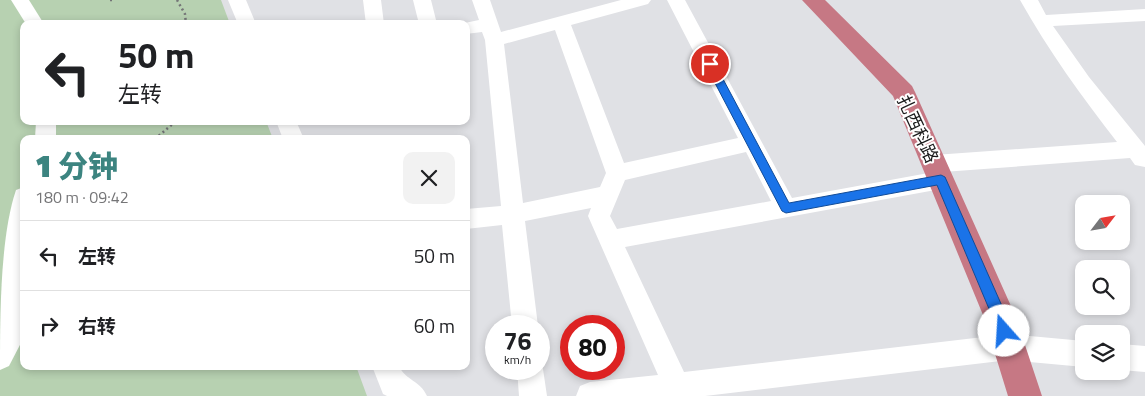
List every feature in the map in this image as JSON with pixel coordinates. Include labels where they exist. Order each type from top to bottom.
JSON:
[{"type":"highway","name":"扎西科路","points":[[814,0],[903,92],[999,315],[1024,396]]},
{"type":"street","points":[[20,0],[32,20]]},
{"type":"street","points":[[237,0],[245,20]]},
{"type":"street","points":[[372,0],[374,20]]},
{"type":"street","points":[[422,0],[427,20]]},
{"type":"street","points":[[482,0],[492,33],[524,315]]},
{"type":"street","points":[[470,29],[492,33],[561,22],[641,0]]},
{"type":"street","points":[[676,0],[786,208]]},
{"type":"street","points":[[1028,0],[1079,79],[1140,155]]},
{"type":"street","points":[[1040,21],[1145,14]]},
{"type":"street","points":[[561,22],[618,173],[599,216],[612,240],[680,391]]},
{"type":"street","points":[[618,173],[752,143]]},
{"type":"street","points":[[612,240],[786,208],[937,172],[1140,155]]},
{"type":"street","points":[[470,219],[513,214],[608,195]]},
{"type":"street","points":[[0,357],[9,341],[10,285],[20,206]]},
{"type":"street","points":[[590,396],[680,391],[1009,347],[1075,353]]},
{"type":"street","points":[[1130,358],[1145,359]]},
{"type":"street","points":[[387,370],[392,384],[414,396]]},
{"type":"street","points":[[531,380],[533,396]]},
{"type":"path","points":[[177,0],[185,14],[186,20]]},
{"type":"path","points":[[160,135],[171,125]]},
{"type":"green space","points":[[0,0],[221,0],[228,20],[20,20],[20,125],[268,125],[271,135],[20,135],[20,370],[357,370],[367,396],[0,396]]},
{"type":"route","points":[[710,64],[786,208],[941,180],[999,315],[1004,331]]}]
